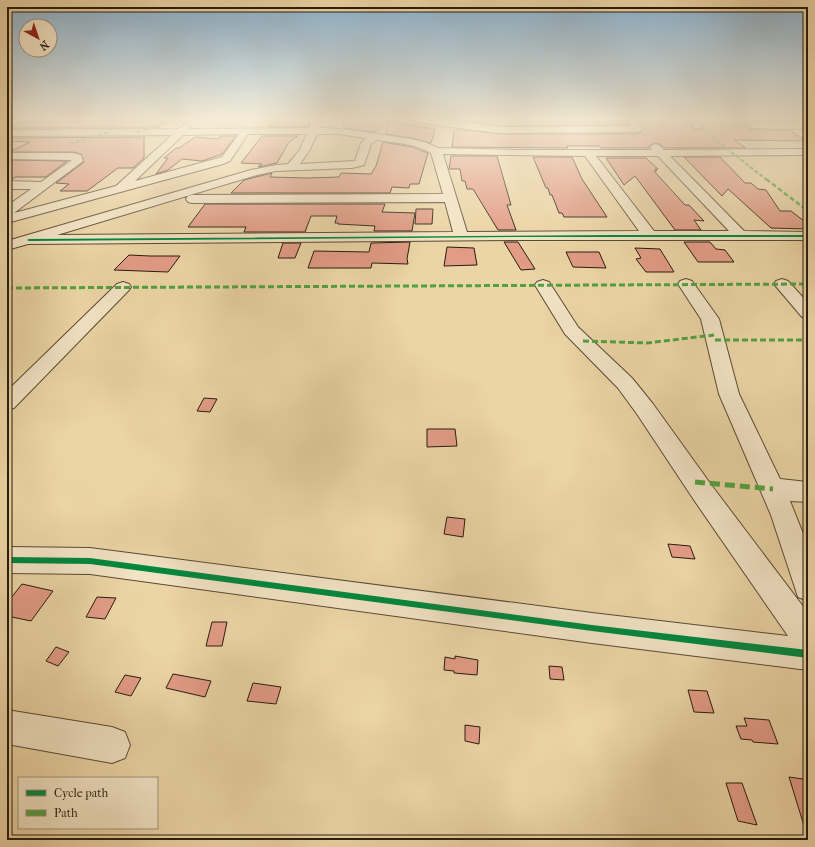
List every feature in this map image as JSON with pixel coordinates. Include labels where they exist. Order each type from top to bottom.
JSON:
[{"type":"street","points":[[7,212],[76,163],[77,159]]},
{"type":"street","points":[[119,190],[153,159]]},
{"type":"street","points":[[7,219],[119,190],[220,162],[226,159]]},
{"type":"street","points":[[291,168],[300,159]]},
{"type":"street","points":[[7,246],[255,172],[276,168],[336,166],[360,163],[361,159]]},
{"type":"street","points":[[439,159],[461,237]]},
{"type":"street","points":[[592,159],[650,236]]},
{"type":"street","points":[[666,159],[741,236]]},
{"type":"street","points":[[7,185],[43,186]]},
{"type":"street","points":[[169,198],[449,198]]},
{"type":"street","points":[[29,240],[557,235],[808,236]]},
{"type":"street","points":[[7,246],[33,237],[217,241]]},
{"type":"street","points":[[686,284],[710,319],[729,394],[784,515],[808,587]]},
{"type":"street","points":[[782,284],[808,313]]},
{"type":"street","points":[[543,285],[571,330],[625,383],[645,409],[711,506],[808,638]]},
{"type":"street","points":[[7,403],[123,287]]},
{"type":"street","points":[[773,489],[808,492]]},
{"type":"street","points":[[7,560],[90,561],[600,629],[808,654]]},
{"type":"street","points":[[7,728],[112,745]]},
{"type":"building","points":[[83,159],[143,159],[133,168],[118,168],[87,191],[60,191],[69,184],[56,183],[84,162]]},
{"type":"building","points":[[168,159],[209,159],[202,161],[182,159],[168,170],[156,174]]},
{"type":"building","points":[[244,159],[280,159],[277,163],[258,167],[262,164],[241,163]]},
{"type":"building","points":[[378,159],[426,159],[419,184],[410,184],[409,188],[392,187],[390,193],[231,193],[244,180],[272,173],[270,177],[339,177],[341,173],[371,174]]},
{"type":"building","points":[[451,159],[498,159],[511,205],[507,205],[516,230],[498,230],[473,189],[467,189],[465,181],[462,181],[460,169],[449,169]]},
{"type":"building","points":[[534,159],[573,159],[582,179],[607,217],[564,217],[562,213],[559,213],[552,195],[550,195],[548,188],[546,188]]},
{"type":"building","points":[[606,159],[647,159],[658,169],[655,169],[657,171],[654,171],[685,205],[689,205],[704,221],[694,220],[701,230],[675,230],[635,176],[624,185]]},
{"type":"building","points":[[685,159],[721,159],[745,183],[751,183],[758,189],[766,190],[780,211],[791,211],[808,224],[808,229],[771,228],[728,189],[722,196]]},
{"type":"building","points":[[7,160],[67,161],[46,177],[15,177],[12,180],[7,180]]},
{"type":"building","points":[[205,204],[385,204],[382,212],[415,213],[412,231],[374,231],[375,226],[338,224],[335,223],[337,216],[311,216],[305,232],[244,232],[246,227],[188,227]]},
{"type":"building","points":[[416,209],[433,209],[432,224],[415,224]]},
{"type":"building","points":[[410,242],[407,259],[408,264],[372,263],[371,268],[308,268],[314,251],[369,252],[371,243]]},
{"type":"building","points":[[504,242],[518,242],[535,269],[521,270]]},
{"type":"building","points":[[684,242],[710,242],[716,249],[725,250],[734,262],[698,262]]},
{"type":"building","points":[[283,243],[301,243],[295,258],[278,258]]},
{"type":"building","points":[[447,247],[474,248],[477,265],[444,266]]},
{"type":"building","points":[[635,248],[660,249],[674,272],[646,272],[636,259],[641,258]]},
{"type":"building","points":[[566,252],[599,252],[606,268],[573,267]]},
{"type":"building","points":[[129,255],[180,256],[168,272],[114,270]]},
{"type":"building","points":[[204,398],[217,399],[210,412],[197,411]]},
{"type":"building","points":[[427,429],[455,429],[457,446],[427,447]]},
{"type":"building","points":[[447,517],[465,519],[463,537],[444,534]]},
{"type":"building","points":[[668,544],[690,546],[695,559],[672,557]]},
{"type":"building","points":[[22,584],[53,591],[31,621],[7,616],[7,603]]},
{"type":"building","points":[[97,597],[116,598],[105,619],[86,617]]},
{"type":"building","points":[[212,622],[227,622],[222,646],[206,646]]},
{"type":"building","points":[[56,647],[69,652],[58,666],[46,661]]},
{"type":"building","points":[[455,656],[478,660],[477,675],[454,673],[454,671],[444,670],[445,657],[455,659]]},
{"type":"building","points":[[549,666],[562,667],[564,680],[550,679]]},
{"type":"building","points":[[173,674],[211,681],[205,697],[166,688]]},
{"type":"building","points":[[125,675],[141,678],[131,696],[115,692]]},
{"type":"building","points":[[253,683],[281,687],[276,704],[247,701]]},
{"type":"building","points":[[688,690],[707,691],[714,713],[694,712]]},
{"type":"building","points":[[744,718],[769,720],[778,744],[753,742],[752,740],[741,739],[736,726],[747,726]]},
{"type":"building","points":[[465,725],[480,727],[479,744],[465,741]]},
{"type":"building","points":[[789,777],[803,779],[808,794],[808,829],[805,829]]},
{"type":"building","points":[[726,783],[742,783],[757,825],[738,821]]},
{"type":"marked path","points":[[739,159],[808,211]]},
{"type":"marked path","points":[[7,288],[808,284]]},
{"type":"marked path","points":[[583,341],[647,343],[714,335]]},
{"type":"marked path","points":[[715,340],[808,340]]},
{"type":"marked path","points":[[695,482],[773,489]]},
{"type":"cycle path","points":[[29,240],[516,236],[808,236]]},
{"type":"cycle path","points":[[7,560],[90,561],[592,628],[808,654]]}]
